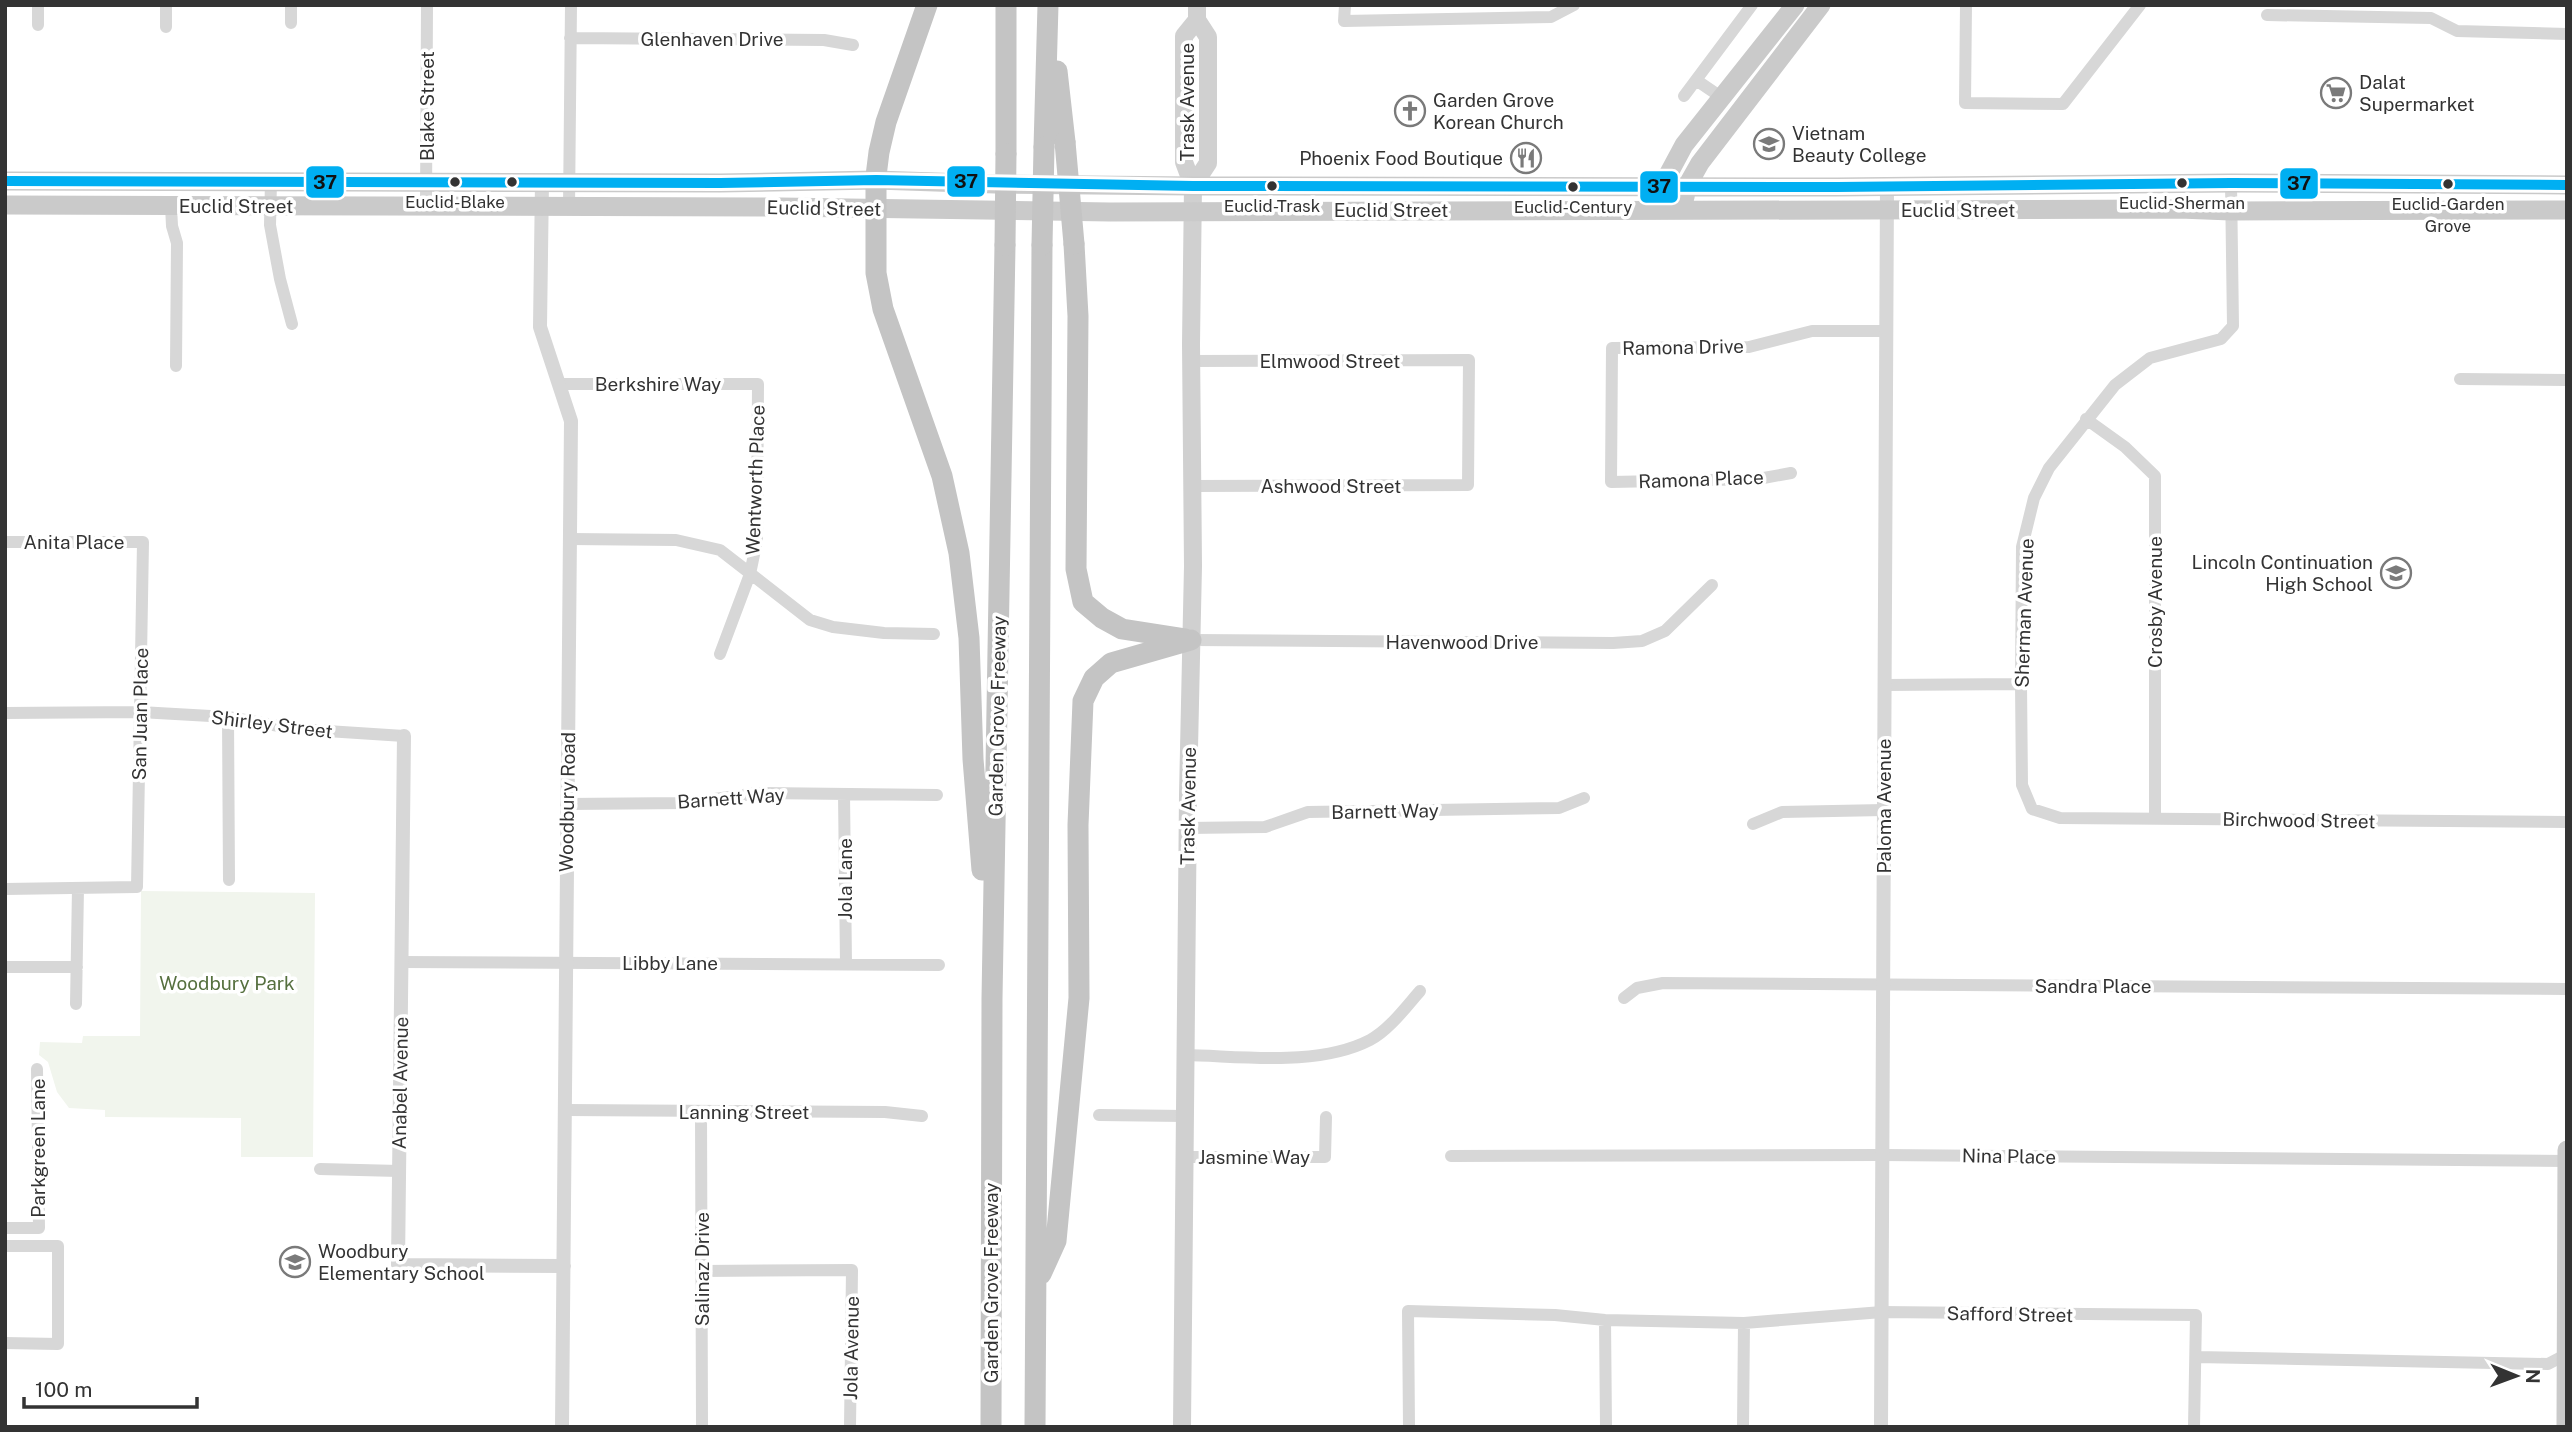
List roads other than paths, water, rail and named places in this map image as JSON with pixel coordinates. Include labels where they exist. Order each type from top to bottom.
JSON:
[{"type":"highway","points":[[928,5],[886,122],[879,152],[876,180],[876,273],[880,298],[942,476],[962,572],[970,648],[973,759],[992,999]]},
{"type":"highway","name":"Garden Grove Freeway","points":[[991,1427],[992,999],[1005,245],[1006,5]]},
{"type":"highway","name":"Garden Grove Freeway","points":[[1035,1427],[1042,245],[1054,144],[1049,5]]},
{"type":"highway","points":[[1054,144],[1074,244],[1078,316],[1076,569],[1083,602],[1102,618],[1122,629],[1191,640]]},
{"type":"highway","points":[[1037,1282],[1056,1241],[1074,1064],[1079,998],[1079,798],[1083,701],[1094,678],[1111,663],[1191,640]]},
{"type":"main road","points":[[1660,211],[1662,186],[1679,152],[1794,5]]},
{"type":"main road","points":[[1681,212],[1687,186],[1700,163],[1821,5]]},
{"type":"main road","name":"Trask Avenue","points":[[1182,1427],[1193,486],[1193,186],[1184,162],[1185,36],[1197,12]]},
{"type":"main road","name":"Euclid Street","points":[[5,180],[720,183],[876,180],[1193,186],[2567,184]]},
{"type":"main road","points":[[719,207],[720,183]]},
{"type":"main road","name":"Euclid Street","points":[[5,205],[719,207],[1192,212],[2567,210]]},
{"type":"main road","points":[[2566,1427],[2567,1150]]},
{"type":"street","points":[[38,5],[38,25]]},
{"type":"street","points":[[166,5],[166,27]]},
{"type":"street","points":[[290,23],[291,5]]},
{"type":"street","name":"Blake Street","points":[[426,207],[427,5]]},
{"type":"street","points":[[569,207],[570,5]]},
{"type":"street","points":[[1345,5],[1344,21],[1551,17],[1574,5]]},
{"type":"street","points":[[1684,96],[1752,5]]},
{"type":"street","points":[[1966,5],[1965,103],[2063,104],[2140,5]]},
{"type":"street","points":[[2267,15],[2431,18],[2457,31],[2567,34]]},
{"type":"street","name":"Glenhaven Drive","points":[[570,38],[824,40],[853,45]]},
{"type":"street","points":[[1696,80],[1721,97]]},
{"type":"street","points":[[271,181],[270,225],[292,324]]},
{"type":"street","name":"Woodbury Road","points":[[542,181],[540,327],[571,421],[562,1427]]},
{"type":"street","name":"Sherman Avenue","points":[[2032,809],[2022,785],[2021,684],[2022,547],[2034,498],[2049,468],[2115,385],[2150,358],[2221,339],[2233,326],[2231,183]]},
{"type":"street","name":"Paloma Avenue","points":[[1881,1427],[1887,186]]},
{"type":"street","points":[[171,206],[172,226],[177,243],[176,366]]},
{"type":"street","name":"Ramona Drive","points":[[1611,482],[1612,348],[1749,347],[1812,331],[1886,331]]},
{"type":"street","name":"Elmwood Street","points":[[1191,361],[1469,360],[1468,485]]},
{"type":"street","points":[[2460,380],[2567,380]]},
{"type":"street","name":"Berkshire Way","points":[[559,384],[758,384]]},
{"type":"street","name":"Wentworth Place","points":[[720,654],[750,574],[757,540],[758,384]]},
{"type":"street","name":"Crosby Avenue","points":[[2086,419],[2125,447],[2155,476],[2155,818]]},
{"type":"street","name":"Ramona Place","points":[[1611,482],[1758,479],[1791,473]]},
{"type":"street","name":"Ashwood Street","points":[[1193,486],[1468,485]]},
{"type":"street","points":[[570,539],[676,541],[720,550],[810,620],[834,628],[934,634]]},
{"type":"street","name":"Anita Place","points":[[5,542],[143,542]]},
{"type":"street","name":"San Juan Place","points":[[78,888],[137,887],[143,542]]},
{"type":"street","name":"Havenwood Drive","points":[[1191,640],[1642,641],[1665,631],[1712,585]]},
{"type":"street","points":[[1885,685],[2021,684]]},
{"type":"street","name":"Shirley Street","points":[[5,713],[140,712],[229,717],[296,729],[404,736]]},
{"type":"street","points":[[229,717],[229,880]]},
{"type":"street","name":"Anabel Avenue","points":[[404,736],[398,1265],[564,1266]]},
{"type":"street","name":"Barnett Way","points":[[566,804],[686,803],[758,793],[937,795]]},
{"type":"street","name":"Jola Lane","points":[[844,794],[846,964]]},
{"type":"street","name":"Barnett Way","points":[[1187,828],[1265,827],[1308,812],[1559,807],[1584,797]]},
{"type":"street","name":"Birchwood Street","points":[[2032,809],[2060,818],[2567,822]]},
{"type":"street","points":[[1753,824],[1782,811],[1884,810]]},
{"type":"street","points":[[5,889],[78,888],[76,1004]]},
{"type":"street","name":"Libby Lane","points":[[401,962],[939,964]]},
{"type":"street","points":[[5,967],[77,967]]},
{"type":"street","name":"Sandra Place","points":[[1624,998],[1637,988],[1663,983],[2567,989]]},
{"type":"street","points":[[1185,1055],[1299,1057],[1338,1052],[1372,1039],[1420,991]]},
{"type":"street","name":"Parkgreen Lane","points":[[5,1228],[38,1228],[37,1069]]},
{"type":"street","name":"Lanning Street","points":[[566,1110],[885,1112],[922,1116]]},
{"type":"street","name":"Salinaz Drive","points":[[701,1112],[702,1427]]},
{"type":"street","points":[[1099,1115],[1185,1116]]},
{"type":"street","name":"Jasmine Way","points":[[1185,1157],[1325,1157],[1326,1117]]},
{"type":"street","name":"Nina Place","points":[[1451,1156],[1882,1155],[2567,1161]]},
{"type":"street","points":[[320,1169],[399,1171]]},
{"type":"street","points":[[5,1246],[58,1246],[58,1344],[5,1343]]},
{"type":"street","name":"Jola Avenue","points":[[702,1271],[852,1270],[850,1427]]},
{"type":"street","name":"Safford Street","points":[[1409,1427],[1408,1311],[1744,1323],[1882,1312],[2196,1315],[2196,1357]]},
{"type":"street","points":[[1605,1320],[1606,1427]]},
{"type":"street","points":[[1743,1427],[1744,1323]]},
{"type":"street","points":[[2194,1427],[2196,1357],[2548,1364],[2567,1354]]},
{"type":"place","name":"Dalat Supermarket","points":[[2336,93]]},
{"type":"place","name":"Garden Grove Korean Church","points":[[1410,111]]},
{"type":"place","name":"Vietnam Beauty College","points":[[1769,144]]},
{"type":"place","name":"Phoenix Food Boutique","points":[[1526,158]]},
{"type":"place","name":"Euclid-Blake","points":[[455,182]]},
{"type":"place","name":"Euclid-Sherman","points":[[2182,183]]},
{"type":"place","name":"Euclid-Garden Grove","points":[[2448,184]]},
{"type":"place","name":"Euclid-Trask","points":[[1272,186]]},
{"type":"place","name":"Euclid-Century","points":[[1573,187]]},
{"type":"place","name":"Lincoln Continuation High School","points":[[2396,573]]},
{"type":"place","name":"Woodbury Elementary School","points":[[295,1262]]},
{"type":"park label","name":"Woodbury Park","points":[[227,983]]}]
